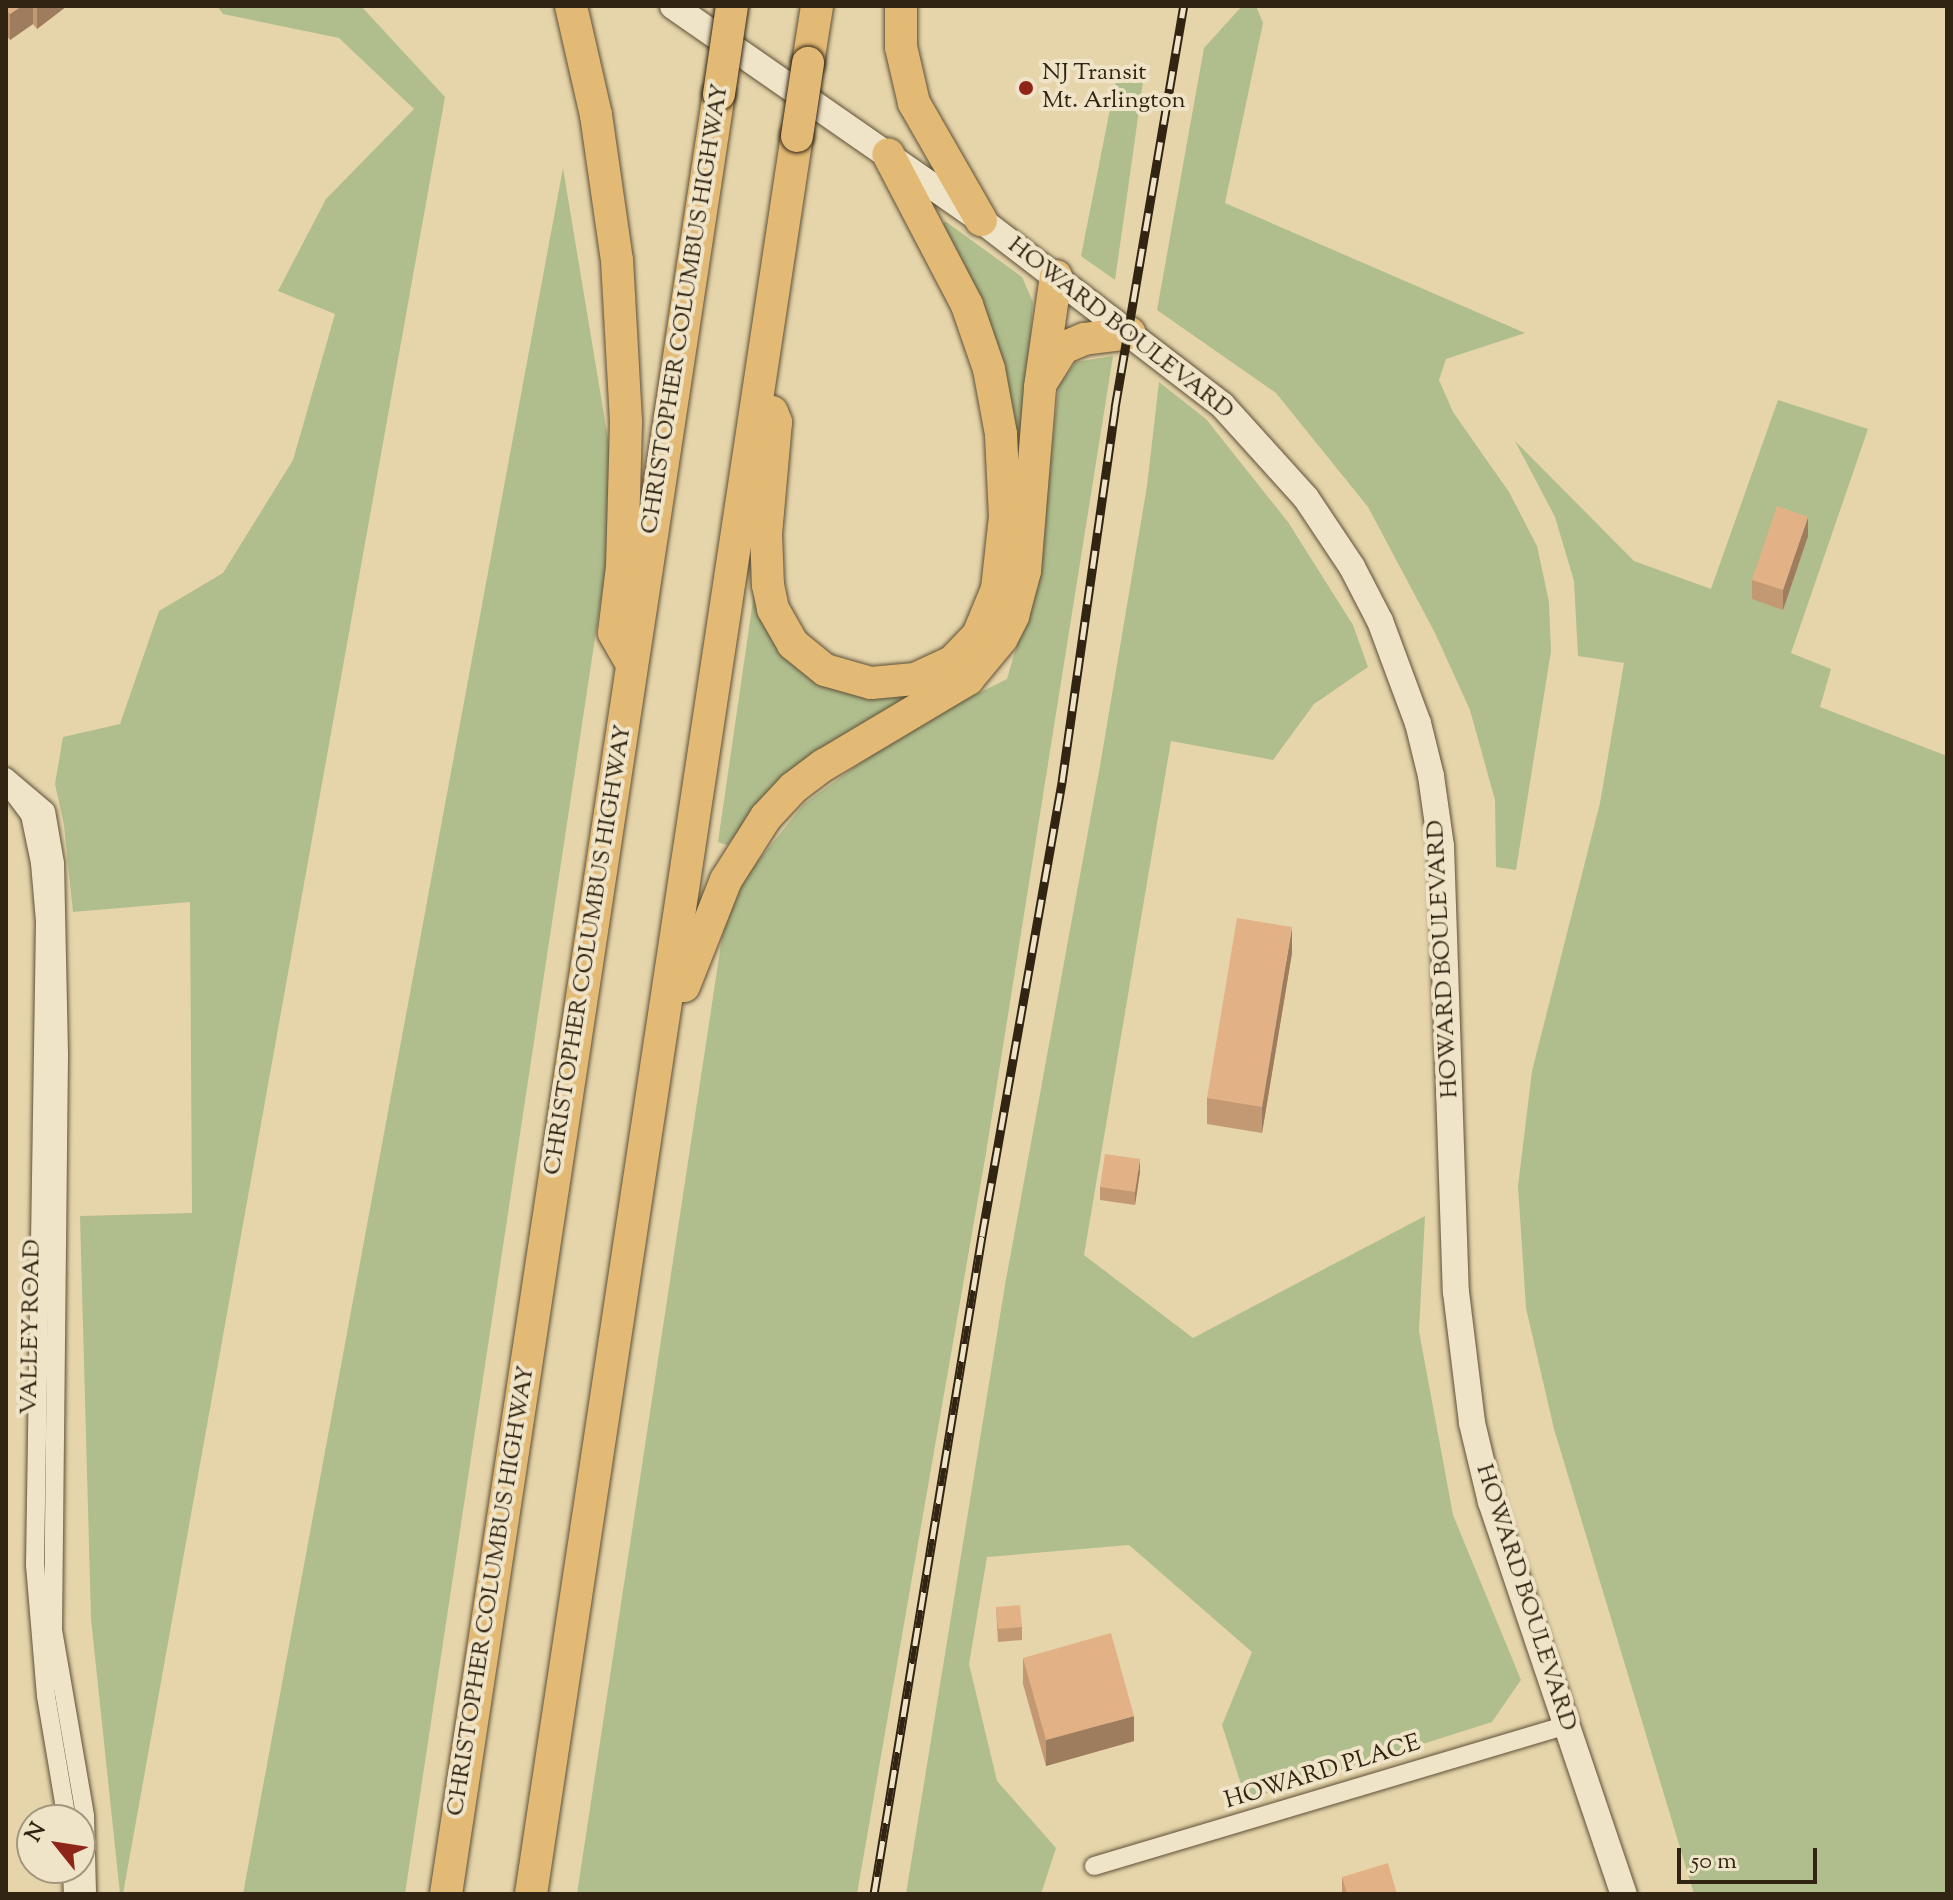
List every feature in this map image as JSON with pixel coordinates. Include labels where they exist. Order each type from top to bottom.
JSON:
[{"type":"highway","name":"CHRISTOPHER COLUMBUS HIGHWAY","points":[[446,1894],[732,6]]},
{"type":"highway","points":[[531,1894],[817,6]]},
{"type":"highway","points":[[901,6],[901,47],[914,103],[981,220]]},
{"type":"highway","points":[[575,11],[596,115],[617,260],[626,423],[622,567],[614,633],[632,664]]},
{"type":"highway","points":[[760,381],[776,422],[766,534],[768,585],[773,609],[793,644],[825,670],[871,683],[915,679],[952,662],[978,635],[997,589],[1005,517],[1001,434],[989,369],[967,305],[888,154]]},
{"type":"highway","points":[[661,1047],[726,880],[766,817],[793,788],[824,765],[968,679],[1002,638],[1013,616],[1025,571],[1040,387],[1056,276]]},
{"type":"highway","points":[[1040,387],[1063,348],[1084,339],[1130,333]]},
{"type":"main road","name":"HOWARD BOULEVARD","points":[[673,6],[981,220],[1222,405],[1306,498],[1352,567],[1396,657],[1411,701],[1431,776],[1441,846],[1456,1292],[1472,1423],[1491,1502],[1624,1894]]},
{"type":"street","name":"VALLEY ROAD","points":[[6,780],[30,815],[40,863],[45,921],[35,1565],[46,1696],[64,1804]]},
{"type":"street","name":"VALLEY ROAD","points":[[6,780],[46,811],[55,863],[59,1055],[53,1630],[85,1816],[87,1894]]},
{"type":"street","name":"HOWARD PLACE","points":[[1094,1866],[1566,1725]]},
{"type":"green space","points":[[217,6],[361,6],[445,97],[123,1894],[120,1894],[91,1619],[80,1216],[192,1213],[190,902],[73,912],[64,825],[55,784],[63,737],[120,724],[159,611],[223,573],[293,460],[335,314],[278,291],[326,199],[414,109],[339,38],[223,14]]},
{"type":"green space","points":[[1242,6],[1256,6],[1263,23],[1225,203],[1525,333],[1446,359],[1439,380],[1453,412],[1509,492],[1537,546],[1549,602],[1551,651],[1516,870],[1496,867],[1495,800],[1470,710],[1435,633],[1368,507],[1276,393],[1157,310],[1204,48]]},
{"type":"green space","points":[[1145,67],[1115,280],[1081,256],[1115,84]]},
{"type":"green space","points":[[563,168],[617,493],[405,1894],[243,1894]]},
{"type":"green space","points":[[945,221],[1022,277],[1033,302],[1015,559],[1006,606],[991,637],[967,664],[804,764],[770,793],[727,845],[718,842],[759,559],[761,593],[768,618],[786,650],[812,673],[851,689],[890,693],[938,680],[978,649],[1004,605],[1015,518],[1009,424],[992,345],[941,228]]},
{"type":"green space","points":[[1113,356],[986,1153],[857,1894],[577,1894],[728,898],[804,804],[908,728],[1007,679],[1037,576],[1059,385],[1076,362]]},
{"type":"green space","points":[[1159,382],[1206,419],[1288,522],[1353,625],[1368,667],[1314,704],[1273,760],[1171,741],[1084,1255],[1193,1338],[1425,1216],[1419,1331],[1453,1515],[1521,1680],[1492,1722],[1246,1800],[1222,1725],[1252,1652],[1129,1545],[987,1557],[969,1664],[997,1781],[1056,1848],[1041,1894],[906,1894],[1005,1285],[1100,766],[1147,486]]},
{"type":"green space","points":[[1778,400],[1868,429],[1791,653],[1831,669],[1820,707],[1947,756],[1947,1894],[1694,1894],[1554,1429],[1526,1308],[1518,1186],[1532,1071],[1600,803],[1624,663],[1578,656],[1574,581],[1555,517],[1515,441],[1634,561],[1711,589]]},
{"type":"building","points":[[6,6],[22,6],[10,14]]},
{"type":"building","points":[[1777,506],[1808,517],[1783,590],[1752,580]]},
{"type":"building","points":[[1237,918],[1292,927],[1262,1107],[1207,1098]]},
{"type":"building","points":[[1105,1154],[1140,1159],[1135,1192],[1100,1187]]},
{"type":"building","points":[[1020,1605],[1022,1627],[998,1629],[996,1607]]},
{"type":"building","points":[[1111,1633],[1134,1716],[1046,1740],[1023,1658]]},
{"type":"building","points":[[1388,1863],[1397,1894],[1347,1894],[1342,1877]]},
{"type":"railway","points":[[874,1894],[982,1236],[1062,782],[1115,408],[1184,6]]},
{"type":"place","name":"NJ Transit Mt. Arlington","points":[[1026,88]]}]
